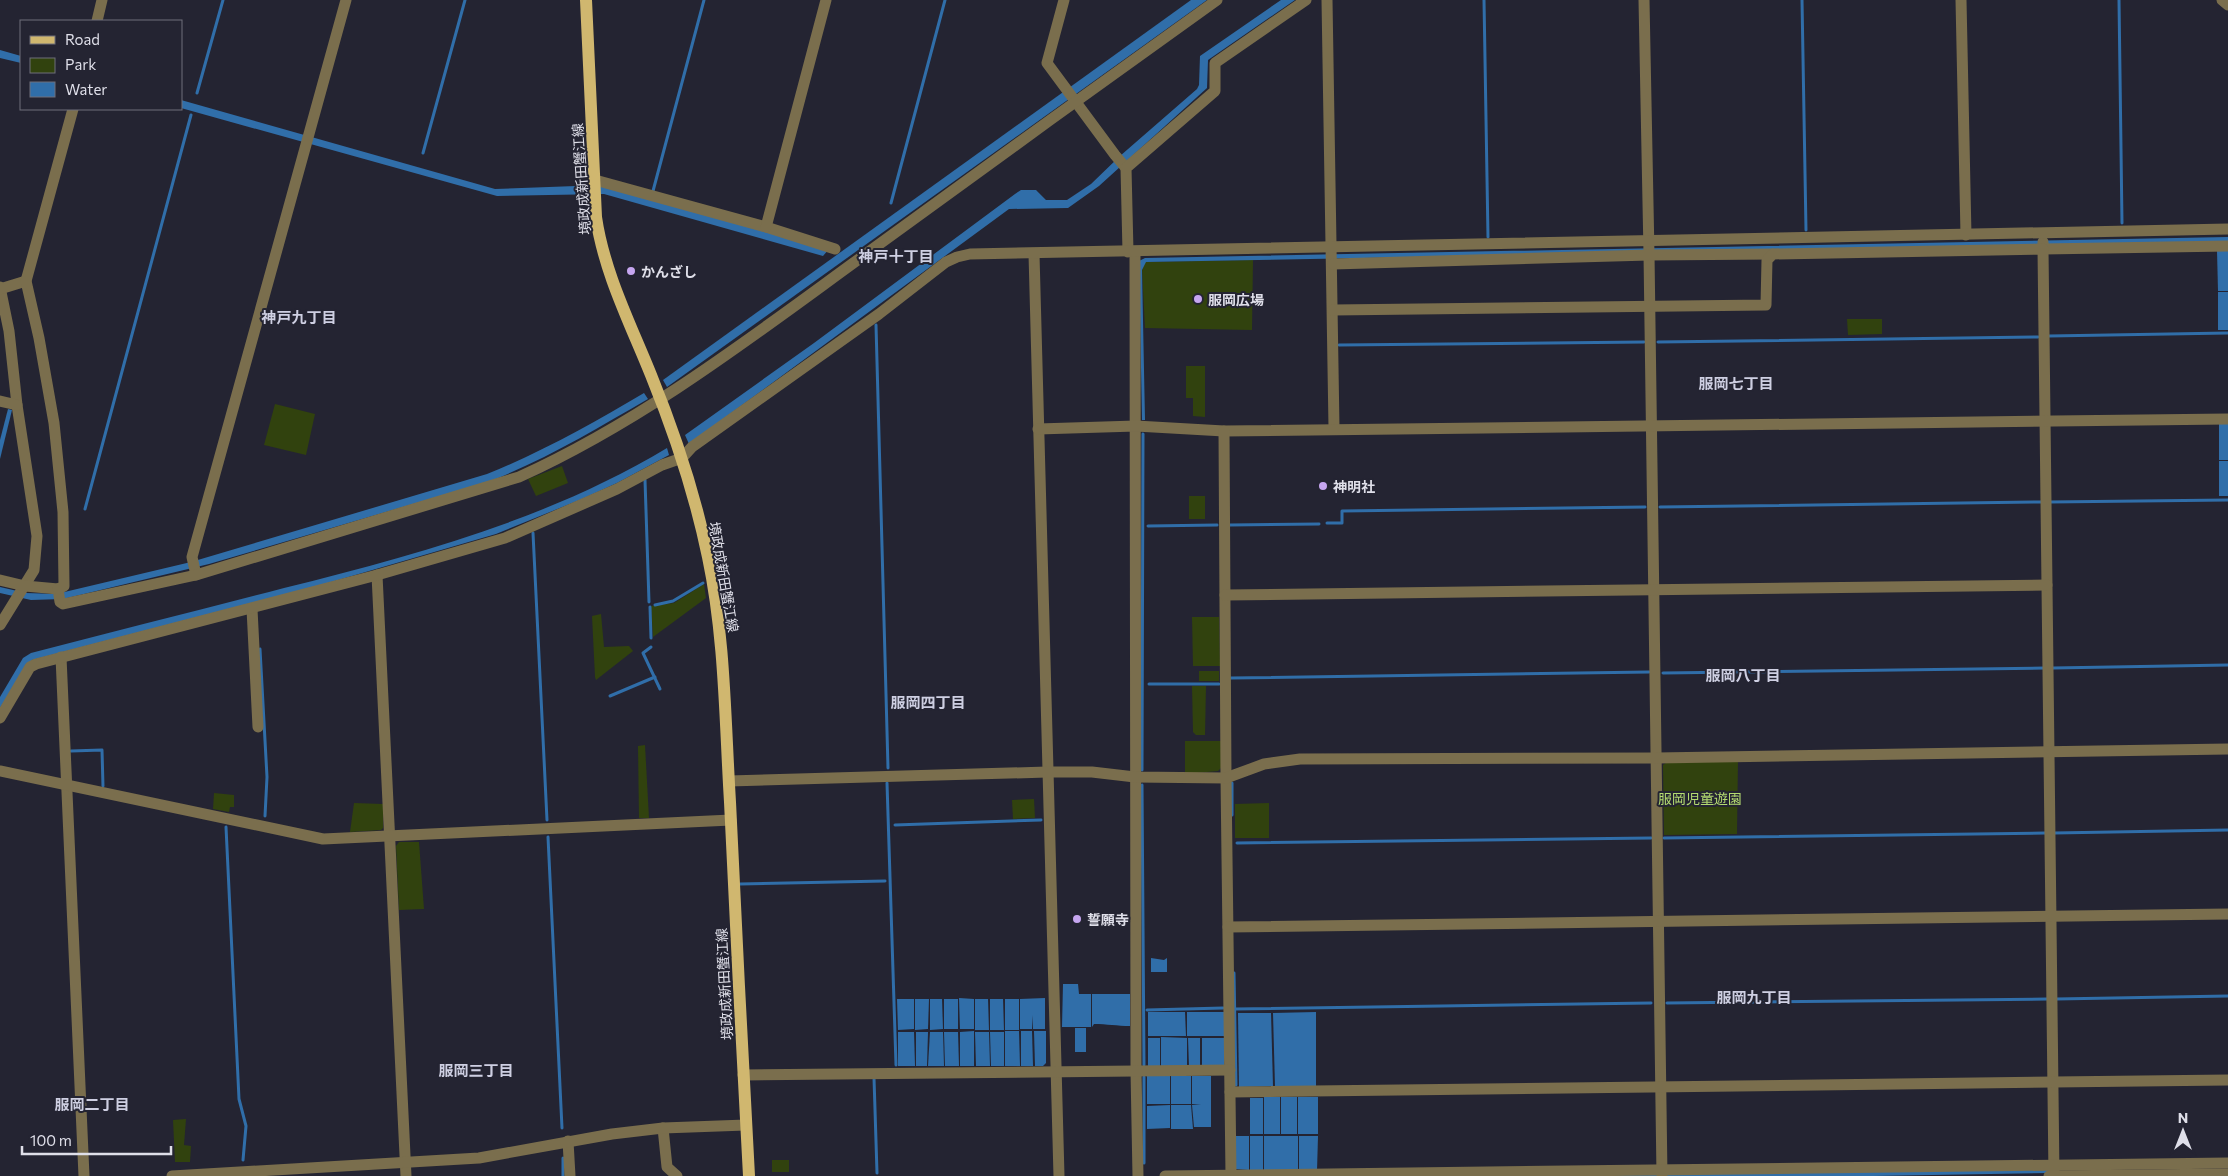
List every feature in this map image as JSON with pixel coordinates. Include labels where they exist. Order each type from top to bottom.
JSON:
[{"type":"main road","name":"境政成新田蟹江線","points":[[586,0],[594,180],[599,238],[606,262],[682,458],[704,535],[715,598],[720,644],[731,820],[748,1176]]},
{"type":"street","points":[[97,20],[102,0]]},
{"type":"street","points":[[195,568],[346,0]]},
{"type":"street","points":[[766,227],[826,0]]},
{"type":"street","points":[[1064,0],[1047,63],[1123,164],[1132,252],[1136,426],[1135,777],[1138,1176]]},
{"type":"street","points":[[0,580],[59,594],[67,604],[519,478],[596,439],[704,372],[1074,101],[1217,0]]},
{"type":"street","points":[[1123,164],[1215,91],[1215,63],[1306,0]]},
{"type":"street","points":[[1327,0],[1334,428]]},
{"type":"street","points":[[1644,0],[1662,1173]]},
{"type":"street","points":[[1961,0],[1966,235]]},
{"type":"street","points":[[2222,0],[2228,5]]},
{"type":"street","points":[[59,594],[64,586],[63,512],[58,460],[45,372],[26,281],[73,110]]},
{"type":"street","points":[[594,180],[766,227],[835,249]]},
{"type":"street","points":[[0,718],[30,667],[377,576],[505,538],[616,490],[662,465],[682,458],[692,447],[880,314],[946,262],[970,254],[2228,229]]},
{"type":"street","points":[[2042,233],[2054,1082],[2052,1172]]},
{"type":"street","points":[[1332,264],[1649,254],[1773,254],[2228,246]]},
{"type":"street","points":[[1034,254],[1059,1176]]},
{"type":"street","points":[[1332,310],[1766,305],[1767,260],[1773,254]]},
{"type":"street","points":[[0,625],[34,570],[36,536],[17,405],[9,331],[0,288],[26,281]]},
{"type":"street","points":[[0,401],[17,405]]},
{"type":"street","points":[[1038,429],[1136,426],[1224,431],[1334,428],[2228,418]]},
{"type":"street","points":[[1224,431],[1224,595],[1232,1174]]},
{"type":"street","points":[[377,576],[406,1176]]},
{"type":"street","points":[[1224,595],[2047,585]]},
{"type":"street","points":[[252,609],[258,727]]},
{"type":"street","points":[[61,658],[84,1176]]},
{"type":"street","points":[[728,781],[1047,772],[1092,772],[1135,777],[1226,778],[1264,764],[1300,759],[1656,758],[2049,750],[2228,749]]},
{"type":"street","points":[[0,772],[323,839],[731,820]]},
{"type":"street","points":[[1228,927],[2228,914]]},
{"type":"street","points":[[743,1075],[1230,1070]]},
{"type":"street","points":[[1230,1092],[2228,1080]]},
{"type":"street","points":[[172,1176],[406,1164],[479,1158],[612,1134],[663,1128],[746,1126]]},
{"type":"street","points":[[663,1128],[667,1167],[677,1176]]},
{"type":"street","points":[[568,1141],[570,1176]]},
{"type":"street","points":[[2052,1172],[2228,1163]]},
{"type":"street","points":[[1165,1176],[1232,1174],[2052,1172],[2228,1174]]},
{"type":"green space","name":"服岡広場","points":[[1253,260],[1252,330],[1145,328],[1142,270],[1145,262]]},
{"type":"green space","points":[[1847,319],[1882,319],[1882,334],[1848,335]]},
{"type":"green space","points":[[1186,366],[1205,366],[1205,417],[1193,416],[1193,398],[1186,398]]},
{"type":"green space","points":[[275,404],[315,414],[306,455],[264,445]]},
{"type":"green space","points":[[562,466],[568,483],[536,496],[528,479]]},
{"type":"green space","points":[[1189,496],[1205,496],[1205,519],[1189,519]]},
{"type":"green space","points":[[704,584],[706,598],[653,637],[651,606],[674,603]]},
{"type":"green space","points":[[601,614],[604,647],[629,646],[633,651],[596,680],[592,616]]},
{"type":"green space","points":[[1192,617],[1219,617],[1220,666],[1193,666]]},
{"type":"green space","points":[[1199,671],[1219,671],[1219,681],[1199,681]]},
{"type":"green space","points":[[1192,686],[1206,686],[1205,735],[1196,735],[1193,732]]},
{"type":"green space","points":[[1185,741],[1222,741],[1222,767],[1218,771],[1185,774]]},
{"type":"green space","points":[[645,745],[649,818],[639,818],[638,746]]},
{"type":"green space","name":"服岡児童遊園","points":[[1738,760],[1737,834],[1664,835],[1663,765],[1667,762]]},
{"type":"green space","points":[[214,793],[234,795],[234,807],[230,807],[229,812],[213,809]]},
{"type":"green space","points":[[1034,799],[1035,818],[1013,819],[1012,800]]},
{"type":"green space","points":[[354,803],[383,804],[383,828],[381,830],[350,832]]},
{"type":"green space","points":[[1269,803],[1269,838],[1235,838],[1235,804]]},
{"type":"green space","points":[[399,842],[419,842],[424,909],[399,910],[396,846]]},
{"type":"green space","points":[[186,1119],[184,1145],[191,1146],[190,1162],[175,1162],[173,1120]]},
{"type":"green space","points":[[772,1160],[789,1160],[789,1172],[772,1172]]},
{"type":"water","points":[[1191,0],[1207,0],[667,387],[663,380]]},
{"type":"water","points":[[1281,0],[1295,0],[1208,60],[1207,88],[1099,186],[1068,208],[1009,209],[689,444],[685,435],[814,343],[1021,190],[1036,190],[1046,200],[1067,200],[1091,184],[1197,89],[1199,85],[1200,56]]},
{"type":"water","points":[[0,50],[20,56],[20,63],[0,58]]},
{"type":"water","points":[[182,100],[495,189],[603,185],[829,249],[823,256],[604,194],[497,196],[182,108]]},
{"type":"water","points":[[2228,237],[2228,242],[1146,262],[1142,270],[1145,420],[1142,420],[1139,261],[1145,258]]},
{"type":"water","points":[[2217,250],[2228,250],[2228,291],[2218,291]]},
{"type":"water","points":[[2218,292],[2228,292],[2228,330],[2218,330]]},
{"type":"water","points":[[644,393],[648,399],[609,422],[550,454],[488,482],[209,564],[63,599],[31,600],[0,593],[0,587],[26,593],[56,594],[191,562],[487,474],[547,447]]},
{"type":"water","points":[[8,409],[12,410],[0,459],[0,440]]},
{"type":"water","points":[[2219,423],[2228,423],[2228,460],[2219,460]]},
{"type":"water","points":[[667,448],[669,455],[617,483],[496,534],[321,585],[32,660],[0,708],[0,697],[23,658],[31,653],[432,548],[529,515],[576,495],[622,473]]},
{"type":"water","points":[[2219,461],[2228,461],[2228,496],[2219,496]]},
{"type":"water","points":[[1151,958],[1164,960],[1167,958],[1167,972],[1151,972]]},
{"type":"water","points":[[1063,984],[1078,984],[1079,994],[1091,994],[1091,1027],[1062,1027]]},
{"type":"water","points":[[1092,994],[1130,994],[1130,1026],[1094,1024],[1092,1027]]},
{"type":"water","points":[[959,998],[974,999],[974,1029],[960,1029]]},
{"type":"water","points":[[1045,998],[1045,1029],[1033,1029],[1032,1015],[1032,1029],[1020,1029],[1020,999]]},
{"type":"water","points":[[897,999],[914,999],[914,1029],[898,1030]]},
{"type":"water","points":[[915,999],[929,999],[928,1029],[915,1030]]},
{"type":"water","points":[[930,999],[942,999],[943,1029],[930,1030]]},
{"type":"water","points":[[944,999],[958,999],[958,1029],[944,1029]]},
{"type":"water","points":[[975,999],[988,999],[989,1030],[975,1030]]},
{"type":"water","points":[[990,999],[1003,999],[1004,1030],[990,1030]]},
{"type":"water","points":[[1005,999],[1019,999],[1019,1030],[1005,1030]]},
{"type":"water","points":[[1148,1012],[1185,1012],[1186,1036],[1148,1036]]},
{"type":"water","points":[[1187,1012],[1225,1012],[1225,1036],[1187,1036]]},
{"type":"water","points":[[1316,1012],[1316,1086],[1275,1086],[1273,1013]]},
{"type":"water","points":[[1238,1013],[1271,1013],[1273,1086],[1239,1087]]},
{"type":"water","points":[[1075,1028],[1086,1028],[1086,1052],[1075,1052]]},
{"type":"water","points":[[974,1031],[974,1066],[960,1066],[960,1032]]},
{"type":"water","points":[[1005,1031],[1019,1031],[1020,1066],[1005,1066]]},
{"type":"water","points":[[1021,1031],[1032,1031],[1033,1066],[1021,1066]]},
{"type":"water","points":[[1034,1031],[1046,1031],[1046,1063],[1043,1066],[1035,1066]]},
{"type":"water","points":[[898,1032],[914,1032],[915,1066],[898,1066]]},
{"type":"water","points":[[916,1032],[928,1032],[927,1066],[916,1066]]},
{"type":"water","points":[[930,1032],[943,1032],[944,1066],[928,1066]]},
{"type":"water","points":[[944,1032],[958,1032],[959,1066],[945,1066]]},
{"type":"water","points":[[975,1032],[989,1032],[990,1066],[976,1066]]},
{"type":"water","points":[[990,1032],[1004,1032],[1004,1066],[991,1066]]},
{"type":"water","points":[[1161,1037],[1187,1038],[1187,1066],[1161,1066]]},
{"type":"water","points":[[1148,1038],[1160,1038],[1160,1066],[1148,1066]]},
{"type":"water","points":[[1188,1038],[1200,1038],[1200,1066],[1189,1066]]},
{"type":"water","points":[[1202,1038],[1226,1038],[1224,1066],[1202,1066]]},
{"type":"water","points":[[1147,1076],[1170,1076],[1170,1104],[1147,1104]]},
{"type":"water","points":[[1171,1076],[1191,1076],[1191,1104],[1171,1104]]},
{"type":"water","points":[[1192,1076],[1211,1076],[1211,1127],[1194,1127],[1192,1105],[1201,1105],[1192,1104]]},
{"type":"water","points":[[1264,1097],[1280,1097],[1280,1134],[1264,1134]]},
{"type":"water","points":[[1281,1097],[1297,1097],[1297,1134],[1281,1134]]},
{"type":"water","points":[[1298,1097],[1318,1097],[1318,1134],[1298,1134]]},
{"type":"water","points":[[1250,1098],[1263,1098],[1263,1134],[1250,1134]]},
{"type":"water","points":[[1170,1105],[1170,1128],[1147,1129],[1147,1106]]},
{"type":"water","points":[[1171,1105],[1191,1105],[1193,1129],[1171,1129]]},
{"type":"water","points":[[1236,1136],[1249,1136],[1249,1170],[1236,1169]]},
{"type":"water","points":[[1250,1136],[1263,1136],[1263,1171],[1250,1171]]},
{"type":"water","points":[[1264,1136],[1298,1136],[1298,1171],[1264,1171]]},
{"type":"water","points":[[1299,1136],[1318,1136],[1317,1171],[1299,1171]]},
{"type":"water","points":[[2061,1169],[2049,1173],[1874,1176],[1411,1176]]},
{"type":"waterway","points":[[197,93],[223,0]]},
{"type":"waterway","points":[[423,153],[465,0]]},
{"type":"waterway","points":[[653,191],[704,0]]},
{"type":"waterway","points":[[891,203],[945,0]]},
{"type":"waterway","points":[[1484,0],[1488,237]]},
{"type":"waterway","points":[[1802,0],[1806,230]]},
{"type":"waterway","points":[[2119,0],[2122,223]]},
{"type":"waterway","points":[[85,509],[191,115]]},
{"type":"waterway","points":[[876,325],[888,768]]},
{"type":"waterway","points":[[2049,336],[2228,333]]},
{"type":"waterway","points":[[1658,342],[2038,337]]},
{"type":"waterway","points":[[1339,345],[1644,342]]},
{"type":"waterway","points":[[1142,770],[1143,434]]},
{"type":"waterway","points":[[645,480],[649,602]]},
{"type":"waterway","points":[[2050,502],[2228,500]]},
{"type":"waterway","points":[[1660,507],[2041,502]]},
{"type":"waterway","points":[[1327,523],[1342,523],[1342,511],[1645,507]]},
{"type":"waterway","points":[[1230,525],[1319,524]]},
{"type":"waterway","points":[[1148,526],[1217,525]]},
{"type":"waterway","points":[[533,533],[547,820]]},
{"type":"waterway","points":[[655,605],[673,601],[703,583]]},
{"type":"waterway","points":[[650,607],[651,638]]},
{"type":"waterway","points":[[651,647],[643,653],[660,689]]},
{"type":"waterway","points":[[260,649],[267,777],[265,816]]},
{"type":"waterway","points":[[2053,668],[2228,665]]},
{"type":"waterway","points":[[1663,673],[2044,668]]},
{"type":"waterway","points":[[1231,678],[1649,672]]},
{"type":"waterway","points":[[610,696],[655,677]]},
{"type":"waterway","points":[[1149,684],[1219,684]]},
{"type":"waterway","points":[[71,751],[102,750],[103,786]]},
{"type":"waterway","points":[[887,783],[896,1065]]},
{"type":"waterway","points":[[1232,783],[1232,815]]},
{"type":"waterway","points":[[1142,785],[1144,1065]]},
{"type":"waterway","points":[[895,825],[1041,820]]},
{"type":"waterway","points":[[226,827],[239,1099],[246,1126],[243,1160]]},
{"type":"waterway","points":[[2054,833],[2228,830]]},
{"type":"waterway","points":[[1664,838],[2045,833]]},
{"type":"waterway","points":[[548,837],[562,1128]]},
{"type":"waterway","points":[[1237,843],[1651,838]]},
{"type":"waterway","points":[[740,884],[885,881]]},
{"type":"waterway","points":[[1234,973],[1236,1085]]},
{"type":"waterway","points":[[2056,999],[2228,996]]},
{"type":"waterway","points":[[1667,1003],[2047,999]]},
{"type":"waterway","points":[[1235,1009],[1651,1003]]},
{"type":"waterway","points":[[1147,1010],[1223,1008]]},
{"type":"waterway","points":[[1144,1077],[1144,1163]]},
{"type":"waterway","points":[[874,1078],[877,1173]]},
{"type":"waterway","points":[[563,1158],[563,1176]]},
{"type":"place","name":"かんざし","points":[[631,271]]},
{"type":"place","name":"服岡広場","points":[[1198,299]]},
{"type":"place","name":"神明社","points":[[1323,486]]},
{"type":"place","name":"誓願寺","points":[[1077,919]]},
{"type":"district","name":"神戸十丁目","points":[[896,256]]},
{"type":"district","name":"神戸九丁目","points":[[299,317]]},
{"type":"district","name":"服岡七丁目","points":[[1736,383]]},
{"type":"district","name":"服岡八丁目","points":[[1743,675]]},
{"type":"district","name":"服岡四丁目","points":[[928,702]]},
{"type":"district","name":"服岡九丁目","points":[[1754,997]]},
{"type":"district","name":"服岡三丁目","points":[[476,1070]]},
{"type":"district","name":"服岡二丁目","points":[[92,1104]]}]
